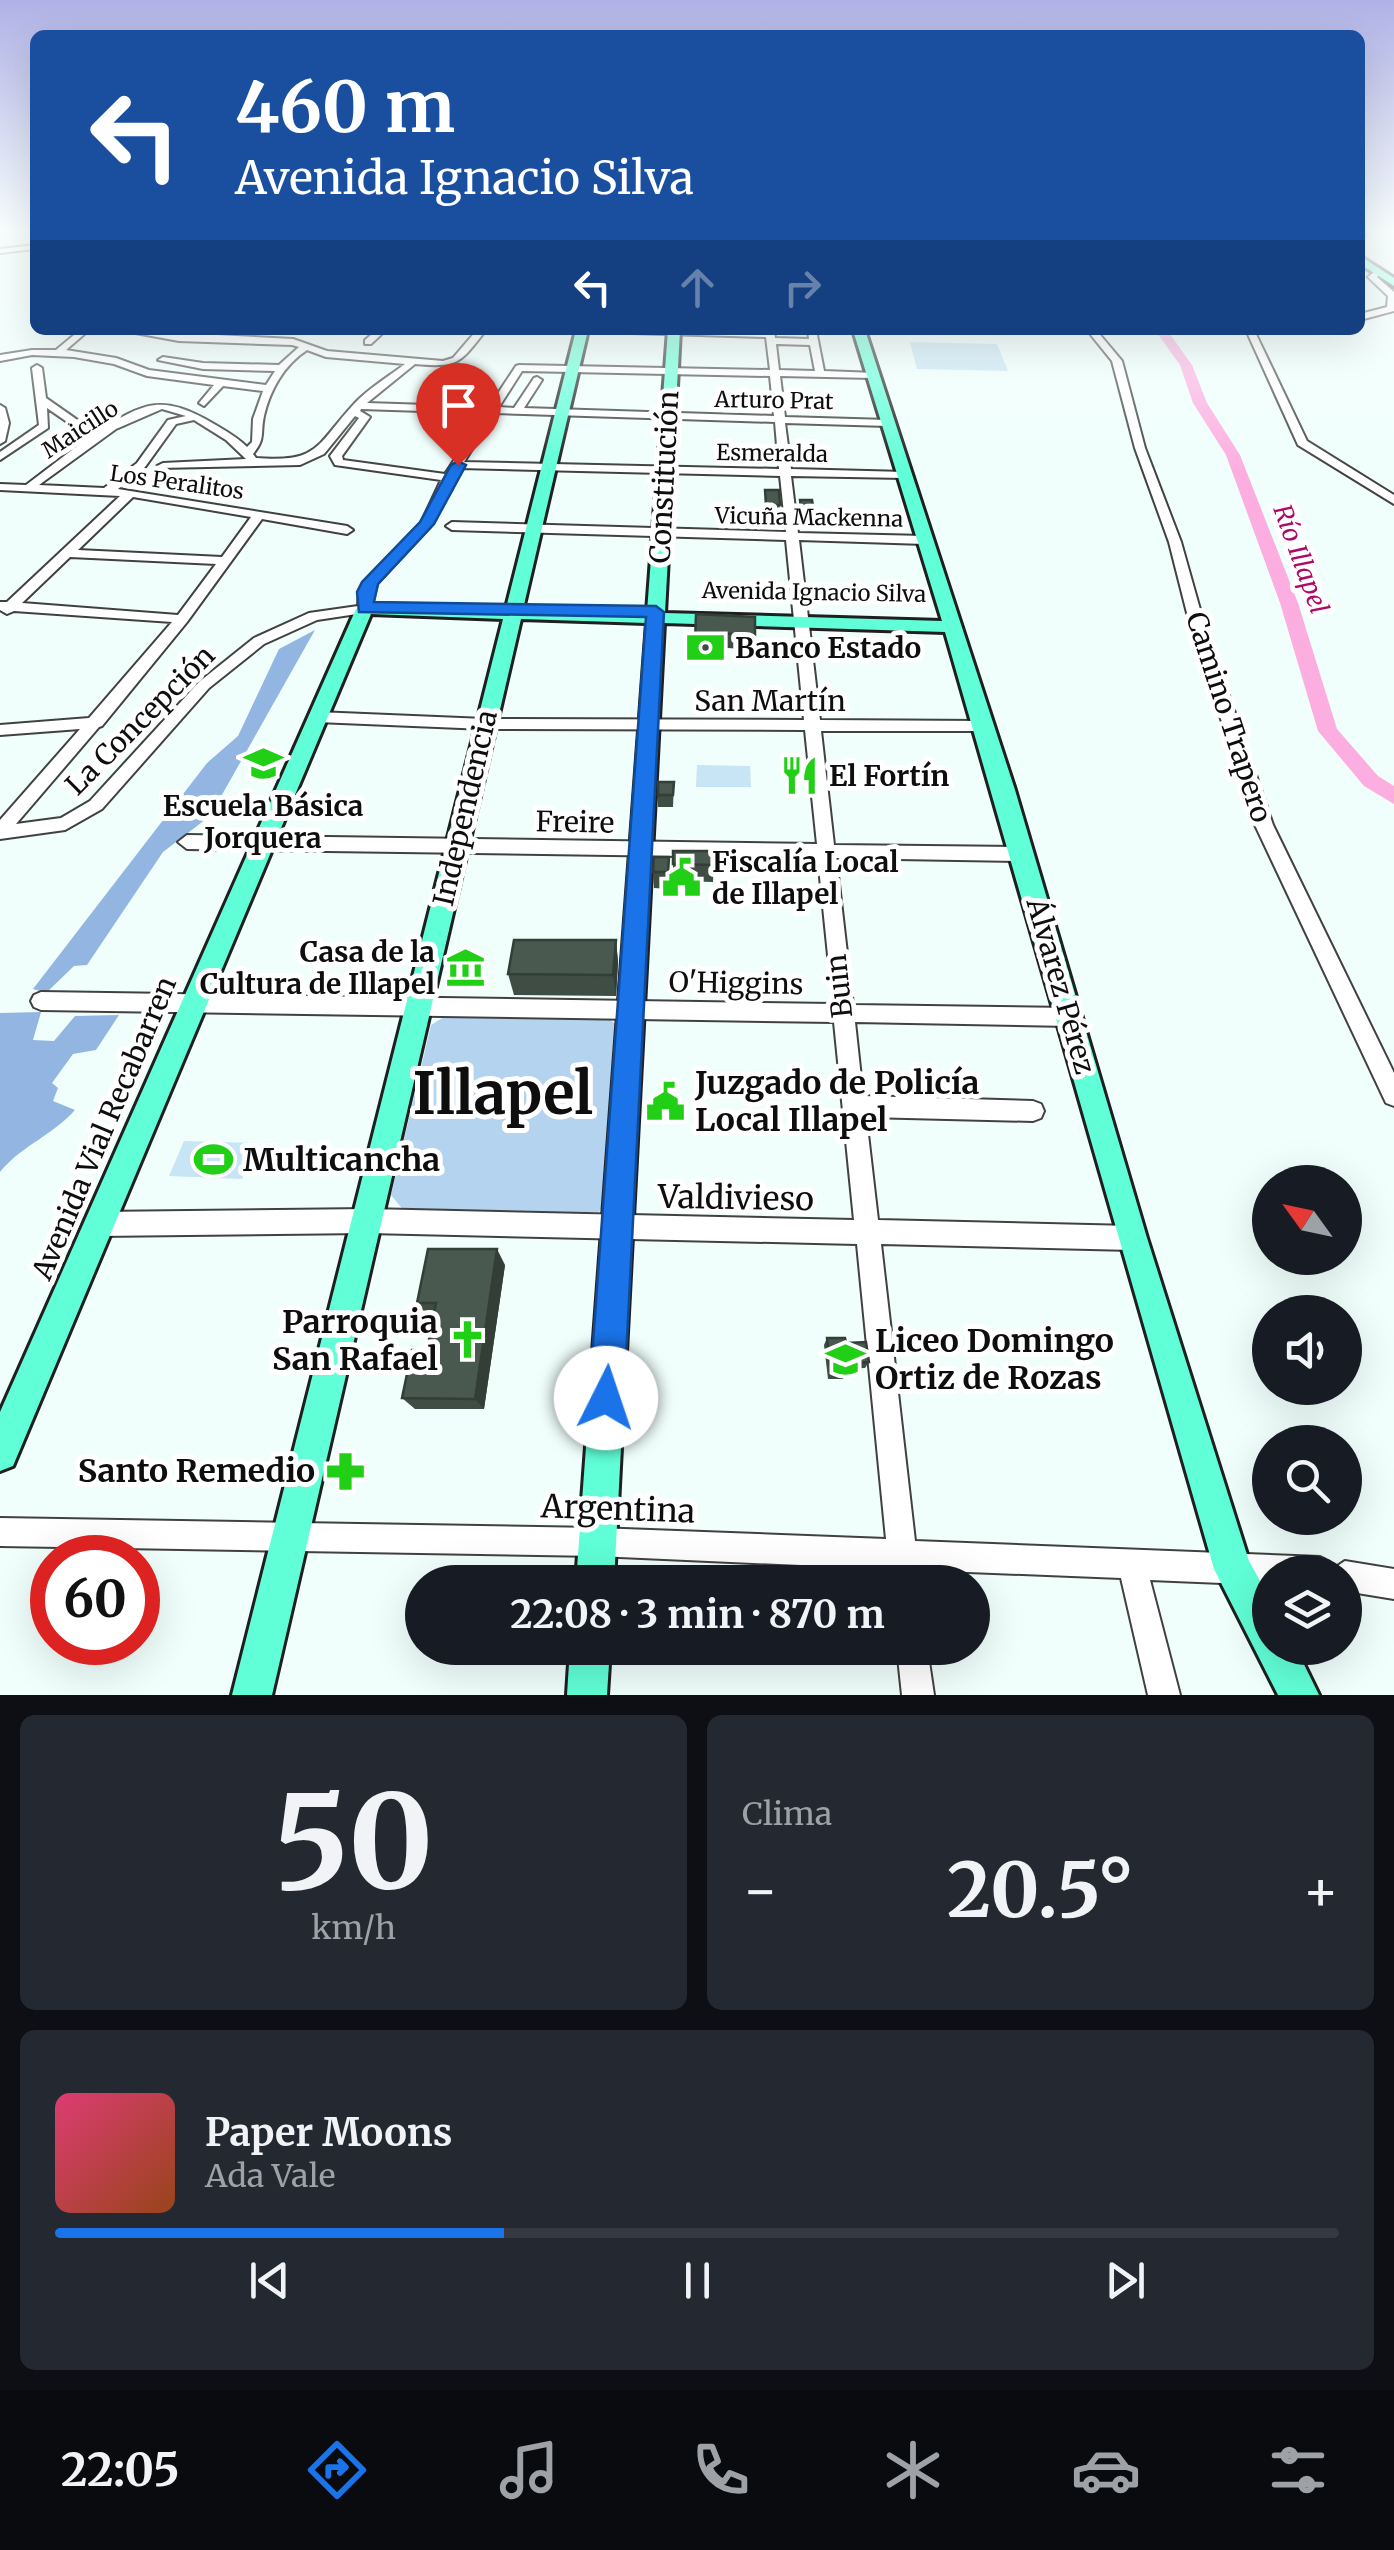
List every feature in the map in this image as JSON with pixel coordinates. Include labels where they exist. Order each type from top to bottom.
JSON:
[{"type":"main road","name":"Independencia","points":[[252,1695],[581,335]]},
{"type":"main road","name":"Constitución","points":[[596,1565],[674,335]]},
{"type":"main road","name":"Álvarez Pérez","points":[[861,335],[1023,854],[1132,1238],[1233,1569],[1252,1604]]},
{"type":"main road","name":"Avenida Ignacio Silva","points":[[365,609],[950,622]]},
{"type":"main road","name":"Avenida Vial Recabarren","points":[[0,1453],[365,609]]},
{"type":"main road","points":[[588,1695],[589,1665]]},
{"type":"main road","points":[[1284,1665],[1299,1695]]},
{"type":"street","points":[[59,352],[80,335]]},
{"type":"street","points":[[165,335],[256,339],[326,354],[449,364],[477,335]]},
{"type":"street","points":[[368,342],[376,335]]},
{"type":"street","points":[[771,335],[813,336],[820,374]]},
{"type":"street","name":"Buin","points":[[771,335],[903,1565]]},
{"type":"street","name":"Camino Trapero","points":[[1095,335],[1117,361],[1140,448],[1175,542],[1194,613],[1264,825],[1394,1096]]},
{"type":"street","points":[[1252,335],[1302,443],[1394,500]]},
{"type":"street","points":[[148,373],[190,338]]},
{"type":"street","points":[[253,457],[256,422],[270,389],[282,368],[306,347]]},
{"type":"street","points":[[4,356],[59,352],[132,365],[148,373],[270,389]]},
{"type":"street","points":[[213,366],[231,352]]},
{"type":"street","points":[[164,360],[282,368]]},
{"type":"street","points":[[163,466],[253,457],[317,456],[356,409],[412,362]]},
{"type":"street","points":[[0,457],[44,426],[35,374],[38,368]]},
{"type":"street","points":[[365,609],[371,582],[426,524],[448,478],[519,368],[873,375]]},
{"type":"street","points":[[184,392],[196,379]]},
{"type":"street","points":[[516,412],[537,380]]},
{"type":"street","points":[[204,403],[221,382]]},
{"type":"street","points":[[374,393],[376,407]]},
{"type":"street","points":[[42,400],[96,438]]},
{"type":"street","name":"Maicillo","points":[[30,487],[96,438],[162,406],[195,416],[253,457]]},
{"type":"street","points":[[0,408],[4,423],[0,441]]},
{"type":"street","points":[[356,409],[365,417],[336,456],[340,463],[448,478]]},
{"type":"street","name":"Arturo Prat","points":[[356,409],[888,422]]},
{"type":"street","points":[[108,491],[141,465],[172,422],[195,416]]},
{"type":"street","name":"Esmeralda","points":[[458,465],[905,475]]},
{"type":"street","name":"Los Peralitos","points":[[0,486],[130,493],[347,530]]},
{"type":"street","points":[[3,610],[130,493]]},
{"type":"street","points":[[0,833],[182,619],[260,514]]},
{"type":"street","name":"Vicuña Mackenna","points":[[452,526],[924,540]]},
{"type":"street","points":[[66,553],[224,561]]},
{"type":"street","name":"La Concepción","points":[[0,833],[66,824],[96,805],[204,685],[259,641],[314,616],[365,609]]},
{"type":"street","points":[[3,610],[182,619]]},
{"type":"street","name":"San Martín","points":[[318,717],[485,724],[983,726]]},
{"type":"street","points":[[0,730],[97,722]]},
{"type":"street","name":"Freire","points":[[188,842],[1023,854]]},
{"type":"street","name":"O'Higgins","points":[[40,1002],[1070,1017]]},
{"type":"street","points":[[852,1106],[1033,1112]]},
{"type":"street","name":"Valdivieso","points":[[98,1224],[368,1221],[1132,1238]]},
{"type":"street","name":"Argentina","points":[[0,1532],[597,1542],[858,1565]]},
{"type":"street","points":[[1132,1564],[1164,1695]]},
{"type":"street","name":"Argentina","points":[[990,1567],[1132,1564],[1233,1569]]},
{"type":"street","points":[[1233,1569],[1252,1570]]},
{"type":"street","points":[[1362,1579],[1394,1584]]},
{"type":"street","points":[[914,1665],[918,1695]]},
{"type":"shaded area","points":[[910,342],[997,344],[1008,371],[917,369]]},
{"type":"shaded area","points":[[315,630],[210,816],[163,852],[87,965],[74,966],[46,993],[33,989],[207,763],[238,736],[279,649]]},
{"type":"shaded area","points":[[697,765],[750,766],[751,787],[696,787]]},
{"type":"shaded area","points":[[41,1012],[33,1040],[54,1041],[75,1016],[119,1015],[96,1050],[73,1054],[52,1083],[58,1088],[53,1101],[75,1110],[0,1172],[0,1013]]},
{"type":"shaded area","points":[[444,1017],[607,1017],[620,1028],[610,1194],[599,1212],[405,1212],[391,1195],[431,1025]]},
{"type":"shaded area","name":"Multicancha","points":[[184,1141],[255,1143],[242,1179],[169,1176]]},
{"type":"building","points":[[765,490],[779,490],[780,505],[766,505]]},
{"type":"building","points":[[800,500],[812,500],[815,518],[802,518]]},
{"type":"building","points":[[696,614],[755,617],[755,635],[715,633],[715,642],[695,642]]},
{"type":"building","points":[[658,782],[674,782],[673,795],[658,795]]},
{"type":"building","points":[[673,851],[714,851],[714,865],[673,864]]},
{"type":"building","points":[[654,857],[669,857],[668,872],[653,872]]},
{"type":"building","points":[[514,940],[616,940],[613,975],[508,974]]},
{"type":"building","name":"Parroquia San Rafael","points":[[428,1249],[497,1249],[475,1399],[402,1398],[412,1350],[427,1350],[436,1303],[417,1303]]},
{"type":"building","name":"Liceo Domingo Ortiz de Rozas","points":[[827,1338],[845,1338],[846,1343],[866,1342],[869,1362],[845,1364],[846,1373],[831,1374]]},
{"type":"waterway","name":"Río Illapel","points":[[1165,335],[1186,365],[1200,403],[1233,455],[1289,603],[1328,731],[1371,781],[1394,796]]},
{"type":"place","name":"Banco Estado","points":[[705,648]]},
{"type":"place","name":"Escuela Básica Jorquera","points":[[263,764]]},
{"type":"place","name":"El Fortín","points":[[799,776]]},
{"type":"place","name":"Fiscalía Local de Illapel","points":[[682,878]]},
{"type":"place","name":"Casa de la Cultura de Illapel","points":[[465,968]]},
{"type":"place","name":"Juzgado de Policía Local Illapel","points":[[665,1101]]},
{"type":"place","name":"Multicancha","points":[[213,1160]]},
{"type":"place","name":"Parroquia San Rafael","points":[[468,1340]]},
{"type":"place","name":"Liceo Domingo Ortiz de Rozas","points":[[845,1359]]},
{"type":"place","name":"Santo Remedio","points":[[345,1471]]},
{"type":"district","name":"Illapel","points":[[503,1093]]},
{"type":"route","points":[[458,465],[426,524],[371,582],[365,609],[385,605],[656,612],[606,1398]]}]
